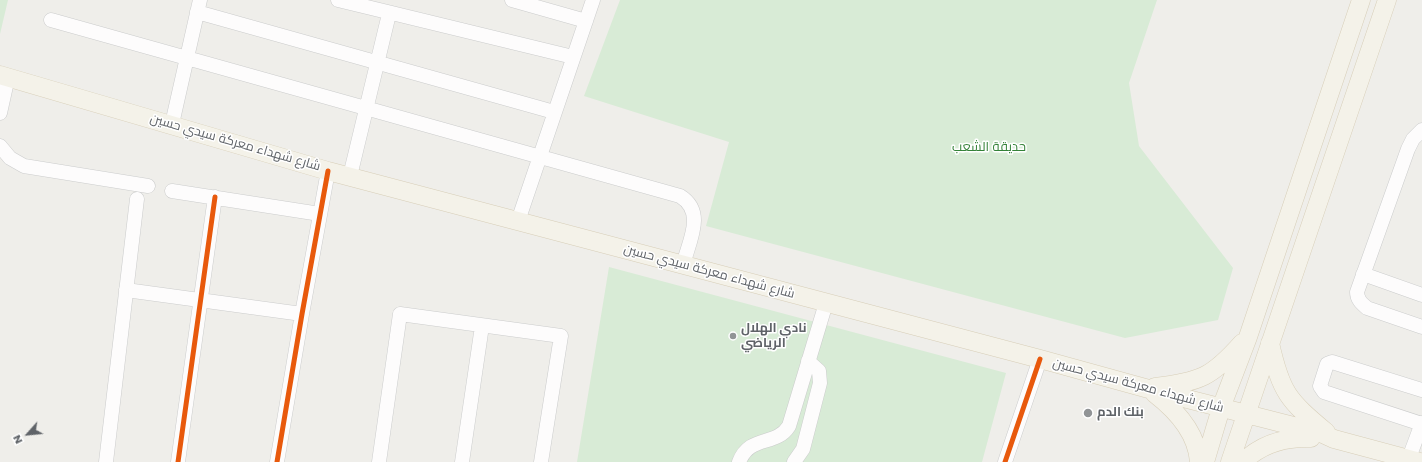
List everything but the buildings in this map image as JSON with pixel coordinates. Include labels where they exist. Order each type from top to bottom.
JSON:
[{"type":"main road","points":[[1205,462],[1221,408],[1248,337],[1361,0]]},
{"type":"main road","points":[[1230,462],[1387,0]]},
{"type":"main road","name":"شارع شهداء معركة سيدي حسين","points":[[4,76],[172,124],[328,171],[518,220],[1247,415],[1320,433],[1334,439],[1414,460]]},
{"type":"main road","points":[[1146,388],[1184,384],[1207,376],[1228,359],[1248,337]]},
{"type":"main road","points":[[1270,344],[1277,375],[1286,394],[1309,419],[1334,439]]},
{"type":"main road","points":[[1146,388],[1170,406],[1183,420],[1192,436],[1199,462]]},
{"type":"main road","points":[[1243,462],[1262,448],[1278,441],[1293,437],[1334,439]]},
{"type":"street","points":[[338,0],[389,14],[573,57]]},
{"type":"street","points":[[512,0],[586,21]]},
{"type":"street","points":[[518,220],[593,0]]},
{"type":"street","points":[[172,124],[199,6],[378,62],[554,112]]},
{"type":"street","points":[[350,176],[389,14]]},
{"type":"street","points":[[51,20],[367,108],[539,158],[680,196],[692,206],[695,220],[683,265]]},
{"type":"street","points":[[0,113],[4,76]]},
{"type":"street","points":[[1422,130],[1413,139],[1408,149],[1357,292],[1357,297],[1367,308],[1422,326]]},
{"type":"street","points":[[0,146],[10,158],[24,166],[148,186]]},
{"type":"street","points":[[277,462],[328,171]]},
{"type":"street","points":[[172,191],[320,214]]},
{"type":"street","points":[[178,462],[215,197]]},
{"type":"street","points":[[106,462],[137,199]]},
{"type":"street","points":[[1364,274],[1422,295]]},
{"type":"street","points":[[126,290],[302,314]]},
{"type":"street","points":[[739,462],[742,454],[751,445],[786,432],[792,418],[826,303]]},
{"type":"street","points":[[379,462],[400,314],[561,336],[541,462]]},
{"type":"street","points":[[462,462],[482,326]]},
{"type":"street","points":[[1005,462],[1040,359]]},
{"type":"street","points":[[794,462],[803,449],[820,383],[819,371],[808,361]]},
{"type":"street","points":[[1414,460],[1422,424],[1324,392],[1320,386],[1327,364],[1332,362],[1422,390]]},
{"type":"green space","points":[[0,0],[8,0],[0,34]]},
{"type":"green space","name":"حديقة الشعب","points":[[620,0],[1157,0],[1129,83],[1139,146],[1233,268],[1218,320],[1125,338],[706,226],[729,142],[584,96]]},
{"type":"green space","name":"نادي الهلال الرياضي","points":[[609,267],[1006,373],[982,462],[577,462]]},
{"type":"cycle path","points":[[277,462],[328,171]]},
{"type":"cycle path","points":[[178,462],[215,197]]},
{"type":"cycle path","points":[[1005,462],[1040,359]]},
{"type":"place","name":"نادي الهلال الرياضي","points":[[733,336]]},
{"type":"place","name":"بنك الدم","points":[[1088,413]]}]
